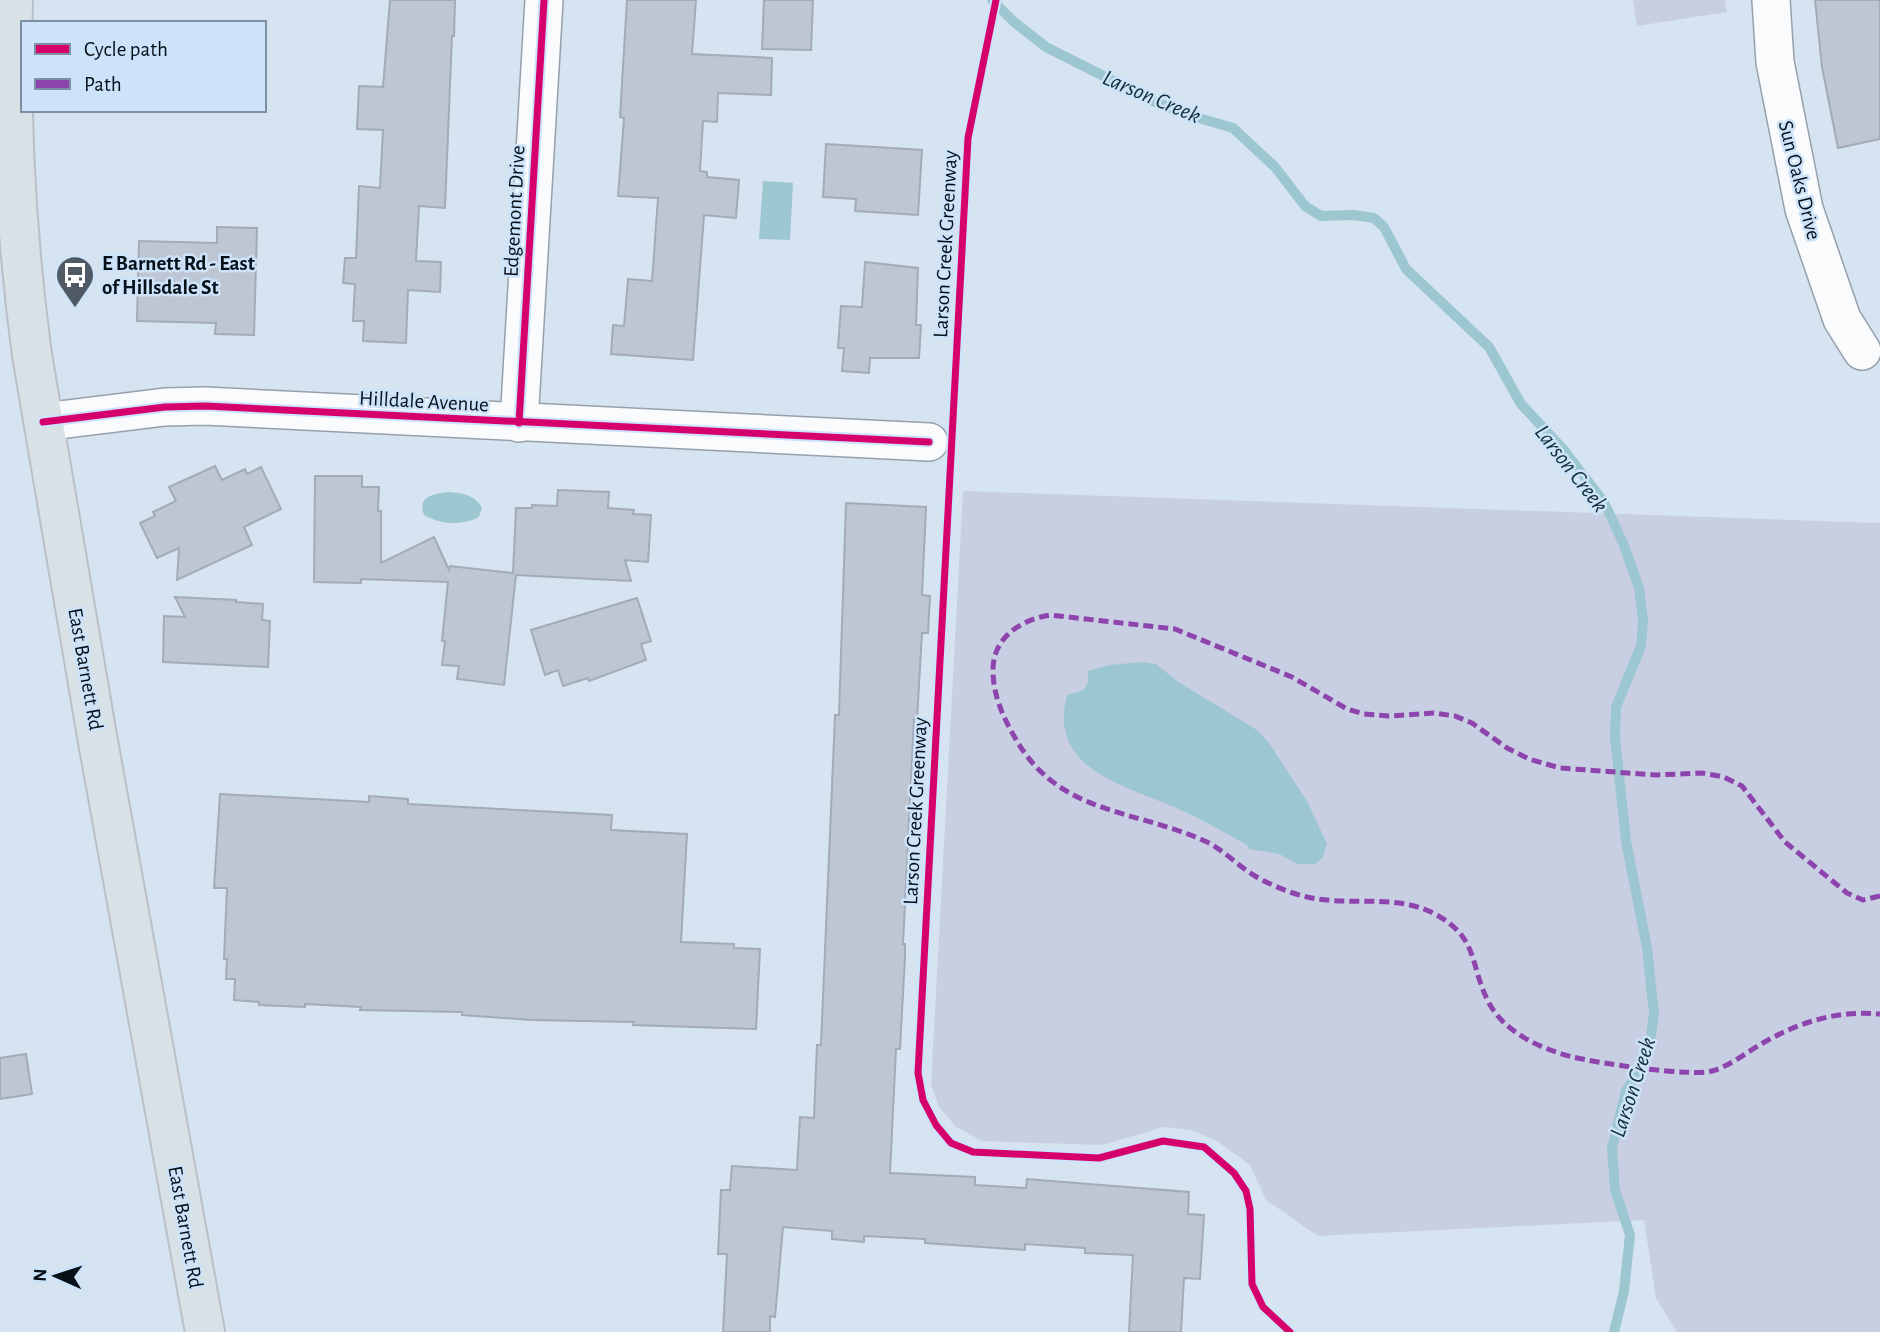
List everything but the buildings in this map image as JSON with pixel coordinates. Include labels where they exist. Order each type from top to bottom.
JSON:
[{"type":"main road","name":"East Barnett Rd","points":[[13,0],[13,168],[10,236],[25,306],[43,422],[205,1332]]},
{"type":"street","name":"Edgemont Drive","points":[[519,424],[544,0]]},
{"type":"street","name":"Sun Oaks Drive","points":[[1771,0],[1775,62],[1804,209],[1842,319],[1862,351]]},
{"type":"street","name":"Hilldale Avenue","points":[[43,422],[165,407],[205,406],[519,424],[929,442]]},
{"type":"shaded area","points":[[1633,0],[1725,0],[1727,12],[1637,26]]},
{"type":"shaded area","points":[[763,181],[793,183],[790,240],[759,239]]},
{"type":"shaded area","points":[[963,491],[1880,523],[1880,1332],[1677,1332],[1656,1298],[1644,1220],[1318,1236],[1266,1200],[1250,1165],[1217,1141],[1191,1130],[1164,1127],[1102,1145],[982,1141],[956,1127],[939,1107],[931,1085]]},
{"type":"shaded area","points":[[449,492],[476,500],[482,508],[479,517],[452,523],[424,515],[423,504],[428,497]]},
{"type":"shaded area","points":[[1143,662],[1156,664],[1177,681],[1257,730],[1269,743],[1307,801],[1327,844],[1323,857],[1315,864],[1298,864],[1279,854],[1249,849],[1247,845],[1194,816],[1113,782],[1094,771],[1079,757],[1068,741],[1064,720],[1067,695],[1084,690],[1088,682],[1088,671],[1109,665]]},
{"type":"waterway","name":"Larson Creek","points":[[992,0],[1014,22],[1046,47],[1153,101],[1233,128],[1275,167],[1305,206],[1321,216],[1354,215],[1374,218],[1384,227],[1406,269],[1489,347],[1521,404],[1563,449],[1604,502],[1623,543],[1639,588],[1643,620],[1641,646],[1616,707],[1615,737],[1626,841],[1647,948],[1654,1014],[1650,1043],[1641,1068],[1626,1091],[1612,1148],[1615,1190],[1630,1235],[1624,1291],[1614,1332]]},
{"type":"marked path","points":[[1880,896],[1863,900],[1847,893],[1785,842],[1742,786],[1724,777],[1702,773],[1656,775],[1560,768],[1529,759],[1507,748],[1472,723],[1455,716],[1434,713],[1389,716],[1364,714],[1347,709],[1292,677],[1175,629],[1050,615],[1029,621],[1011,632],[1003,639],[994,658],[995,687],[1006,720],[1032,762],[1052,782],[1099,806],[1207,842],[1255,876],[1291,892],[1336,901],[1403,904],[1435,914],[1459,932],[1466,942],[1488,1001],[1503,1022],[1524,1038],[1548,1049],[1573,1057],[1622,1066],[1665,1071],[1712,1071],[1777,1036],[1819,1019],[1849,1014],[1880,1014]]},
{"type":"cycle path","points":[[519,423],[544,0]]},
{"type":"cycle path","name":"Larson Creek Greenway","points":[[996,0],[968,138],[918,1073],[923,1100],[936,1125],[951,1143],[973,1152],[1099,1158],[1163,1141],[1204,1147],[1234,1173],[1246,1191],[1250,1209],[1252,1284],[1263,1307],[1290,1332]]},
{"type":"cycle path","points":[[43,422],[165,407],[205,406],[929,442]]},
{"type":"place","name":"E Barnett Rd - East of Hillsdale St","points":[[75,309]]}]
